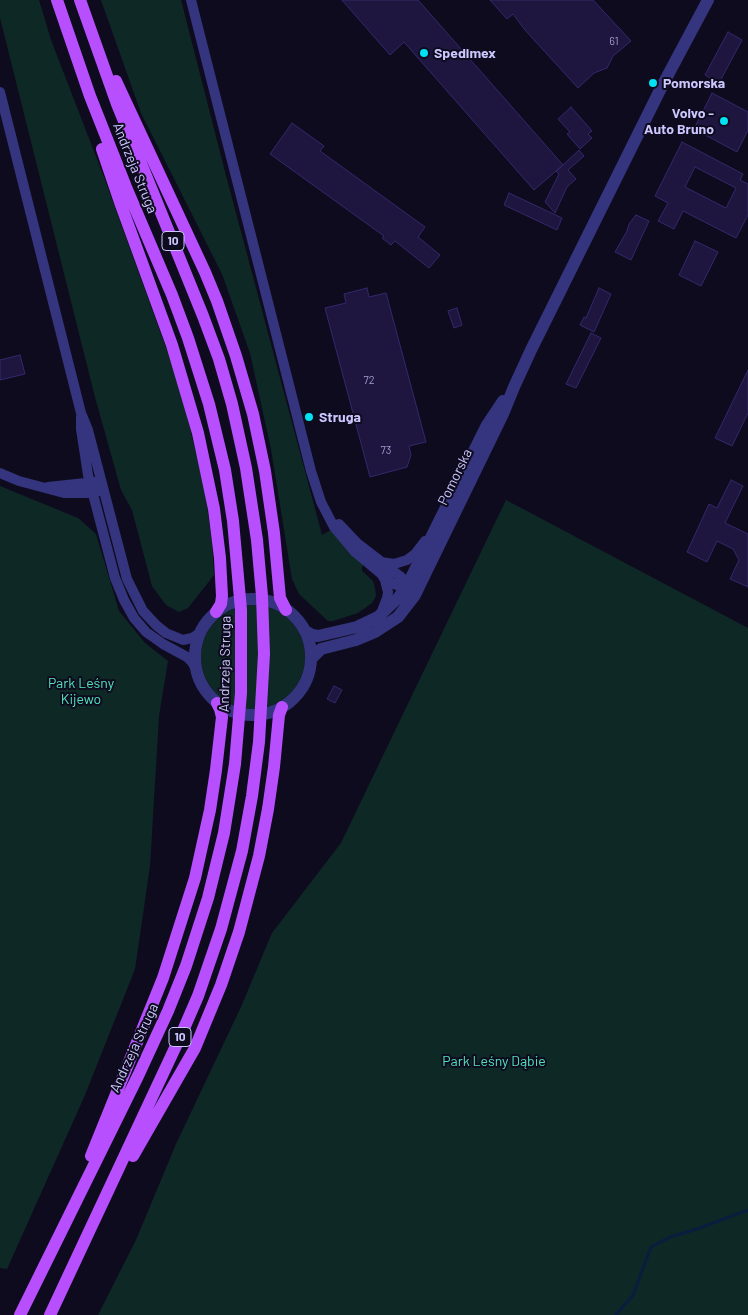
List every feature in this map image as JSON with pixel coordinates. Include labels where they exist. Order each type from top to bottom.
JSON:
[{"type":"main road","name":"Andrzeja Struga","points":[[20,1315],[138,1076],[177,988],[208,898],[225,826],[238,740],[242,665],[240,582],[228,491],[209,404],[172,295],[104,132],[56,0]]},
{"type":"main road","name":"Andrzeja Struga","points":[[50,1315],[165,1071],[198,996],[222,929],[246,830],[259,742],[264,654],[262,586],[250,487],[237,425],[204,316],[117,104],[80,0]]},
{"type":"main road","points":[[80,0],[205,272],[227,328],[253,414],[265,471],[274,533],[280,598],[286,610]]},
{"type":"main road","points":[[60,13],[121,205],[172,345],[193,413],[207,469],[220,558],[222,602],[216,612]]},
{"type":"main road","points":[[64,1223],[163,978],[186,910],[202,846],[216,770],[222,717],[217,703]]},
{"type":"main road","points":[[88,1234],[184,1071],[221,984],[239,932],[259,856],[274,767],[279,715],[282,707]]},
{"type":"street","points":[[191,0],[318,494],[325,512],[338,532],[355,552],[398,586],[408,586]]},
{"type":"street","name":"Pomorska","points":[[311,659],[321,649],[356,640],[375,632],[398,617],[410,603],[504,414],[514,387],[661,88],[708,0]]},
{"type":"street","name":"Andrzeja Struga","points":[[0,92],[82,414],[88,430],[125,572],[143,610],[156,625],[174,637],[183,640],[200,634]]},
{"type":"street","name":"Pomorska","points":[[304,630],[312,635],[324,635],[357,628],[378,617],[393,604],[408,586],[487,425],[514,387]]},
{"type":"street","name":"Andrzeja Struga","points":[[82,414],[80,429],[93,494],[115,578],[130,613],[146,632],[187,657],[196,669]]},
{"type":"street","points":[[0,473],[19,481],[64,493],[93,494],[103,486],[90,481],[46,487]]},
{"type":"street","points":[[318,494],[342,528],[401,577],[408,586]]},
{"type":"street","name":"Pomorska","points":[[381,562],[394,564],[408,560],[415,554],[439,522]]},
{"type":"street","points":[[378,617],[385,606],[388,592],[385,580],[380,573]]},
{"type":"street","name":"Pomorska","points":[[408,586],[417,585],[422,580]]},
{"type":"street","name":"Pomorska","points":[[408,586],[411,594],[410,603]]},
{"type":"street","points":[[251,599],[269,601],[286,610],[297,619],[309,641],[311,659],[303,687],[296,696],[282,707],[265,714],[251,715],[233,712],[217,703],[204,689],[196,669],[195,651],[200,634],[207,621],[216,612],[233,602],[251,599]]},
{"type":"green space","points":[[0,0],[39,0],[51,40],[105,180],[174,370],[205,491],[214,575],[188,608],[179,612],[166,605],[152,586],[132,510],[121,490],[95,397],[0,18]]},
{"type":"green space","points":[[101,0],[181,0],[322,535],[331,530],[364,564],[362,571],[373,581],[376,596],[372,603],[358,613],[328,621],[299,594],[292,579],[271,449],[250,353],[222,274],[141,113]]},
{"type":"green space","name":"Park Leśny Kijewo","points":[[0,486],[78,518],[96,534],[119,611],[145,643],[168,661],[159,716],[150,866],[135,969],[85,1095],[7,1269],[0,1268]]},
{"type":"green space","name":"Park Leśny Dąbie","points":[[506,500],[748,628],[748,1315],[98,1315],[136,1240],[176,1144],[241,1007],[272,933],[341,843]]},
{"type":"green space","points":[[253,605],[273,609],[282,614],[296,628],[301,637],[305,657],[301,677],[296,686],[282,700],[273,705],[253,709],[233,705],[224,700],[210,686],[205,677],[201,657],[205,637],[210,628],[224,614],[233,609]]},
{"type":"building","points":[[342,0],[418,0],[563,165],[579,150],[584,156],[568,170],[576,179],[567,187],[555,213],[545,202],[559,174],[556,171],[534,190],[404,42],[390,55]]},
{"type":"building","points":[[490,0],[593,0],[631,41],[613,56],[607,68],[594,73],[578,88],[525,30],[513,14],[507,19]]},
{"type":"building","points":[[728,32],[742,40],[719,83],[705,75]]},
{"type":"building","points":[[712,93],[748,112],[748,130],[737,152],[694,129]]},
{"type":"building","points":[[571,107],[592,131],[588,134],[592,138],[580,149],[567,134],[570,132],[558,119]]},
{"type":"building","points":[[292,123],[324,146],[320,151],[425,227],[418,237],[440,255],[429,268],[395,241],[391,245],[382,238],[384,236],[270,154]]},
{"type":"building","points":[[682,142],[743,174],[740,180],[748,184],[748,215],[736,238],[683,211],[674,229],[658,221],[668,203],[655,196]],"holes":[[[695,167],[736,188],[726,208],[685,187]]]},
{"type":"building","points":[[509,193],[562,218],[557,230],[504,205]]},
{"type":"building","points":[[636,215],[649,221],[631,260],[615,252],[629,224]]},
{"type":"building","points":[[695,241],[718,252],[701,286],[679,275]]},
{"type":"building","points":[[367,288],[369,297],[386,293],[426,442],[409,446],[411,455],[407,467],[370,477],[325,308],[346,303],[344,294]]},
{"type":"building","points":[[599,288],[611,294],[594,332],[580,325],[584,317],[586,318]]},
{"type":"building","points":[[457,308],[462,325],[454,328],[448,311]]},
{"type":"building","points":[[591,333],[601,338],[576,388],[566,384]]},
{"type":"building","points":[[20,355],[25,374],[0,380],[0,360]]},
{"type":"building","points":[[748,370],[748,413],[732,446],[715,438]]},
{"type":"building","points":[[731,480],[743,486],[725,523],[748,534],[748,587],[730,579],[739,560],[733,549],[717,541],[707,562],[687,552],[709,504],[717,508]]},
{"type":"building","points":[[334,686],[342,690],[335,703],[327,699]]},
{"type":"waterway","points":[[616,1315],[633,1295],[651,1247],[670,1237],[748,1210]]},
{"type":"place","name":"Spedimex","points":[[424,53]]},
{"type":"place","name":"Pomorska","points":[[653,83]]},
{"type":"place","name":"Volvo - Auto Bruno","points":[[724,121]]},
{"type":"place","name":"Struga","points":[[309,417]]}]
